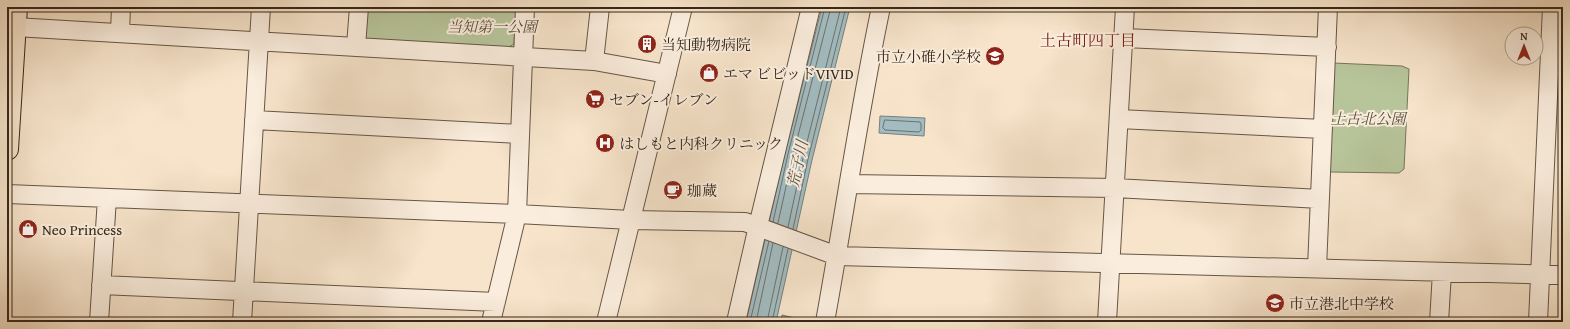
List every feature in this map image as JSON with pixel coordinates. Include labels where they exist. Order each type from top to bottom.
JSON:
[{"type":"main road","points":[[7,149],[15,17]]},
{"type":"street","points":[[120,32],[121,7]]},
{"type":"street","points":[[242,322],[261,7]]},
{"type":"street","points":[[356,46],[359,7]]},
{"type":"street","points":[[491,322],[517,214],[524,7]]},
{"type":"street","points":[[594,61],[600,7]]},
{"type":"street","points":[[606,322],[683,7]]},
{"type":"street","points":[[736,322],[761,227],[811,7]]},
{"type":"street","points":[[825,322],[849,184],[861,103],[881,7]]},
{"type":"street","points":[[1108,322],[1125,7]]},
{"type":"street","points":[[1318,268],[1328,7]]},
{"type":"street","points":[[1538,322],[1552,7]]},
{"type":"street","points":[[15,17],[120,32],[594,61],[666,74]]},
{"type":"street","points":[[1124,38],[1327,47]]},
{"type":"street","points":[[1119,119],[1323,129]]},
{"type":"street","points":[[254,120],[520,134]]},
{"type":"street","points":[[849,184],[1115,188],[1320,199]]},
{"type":"street","points":[[7,194],[517,214],[631,220],[746,222],[837,256],[1563,275]]},
{"type":"street","points":[[99,322],[107,198]]},
{"type":"street","points":[[1439,322],[1442,272]]},
{"type":"street","points":[[101,285],[496,302]]},
{"type":"green space","name":"当知第一公園","points":[[365,7],[516,7],[514,44],[509,47],[364,39]]},
{"type":"green space","name":"土古北公園","points":[[1333,63],[1402,66],[1409,69],[1404,169],[1399,173],[1331,172],[1327,168]]},
{"type":"green space","points":[[782,315],[803,320],[803,322],[781,322]]},
{"type":"water","name":"荒子川","points":[[822,7],[850,7],[812,160],[776,322],[746,322],[785,153]]},
{"type":"water","points":[[880,116],[925,118],[924,136],[879,133]]},
{"type":"place","name":"当知動物病院","points":[[647,44]]},
{"type":"place","name":"市立小碓小学校","points":[[995,56]]},
{"type":"place","name":"エマ ビビッドVIVID","points":[[709,73]]},
{"type":"place","name":"セブン-イレブン","points":[[595,99]]},
{"type":"place","name":"はしもと内科クリニック","points":[[605,143]]},
{"type":"place","name":"珈蔵","points":[[673,190]]},
{"type":"place","name":"Neo Princess","points":[[28,229]]},
{"type":"place","name":"市立港北中学校","points":[[1275,303]]},
{"type":"district","name":"土古町四丁目","points":[[1088,40]]}]
